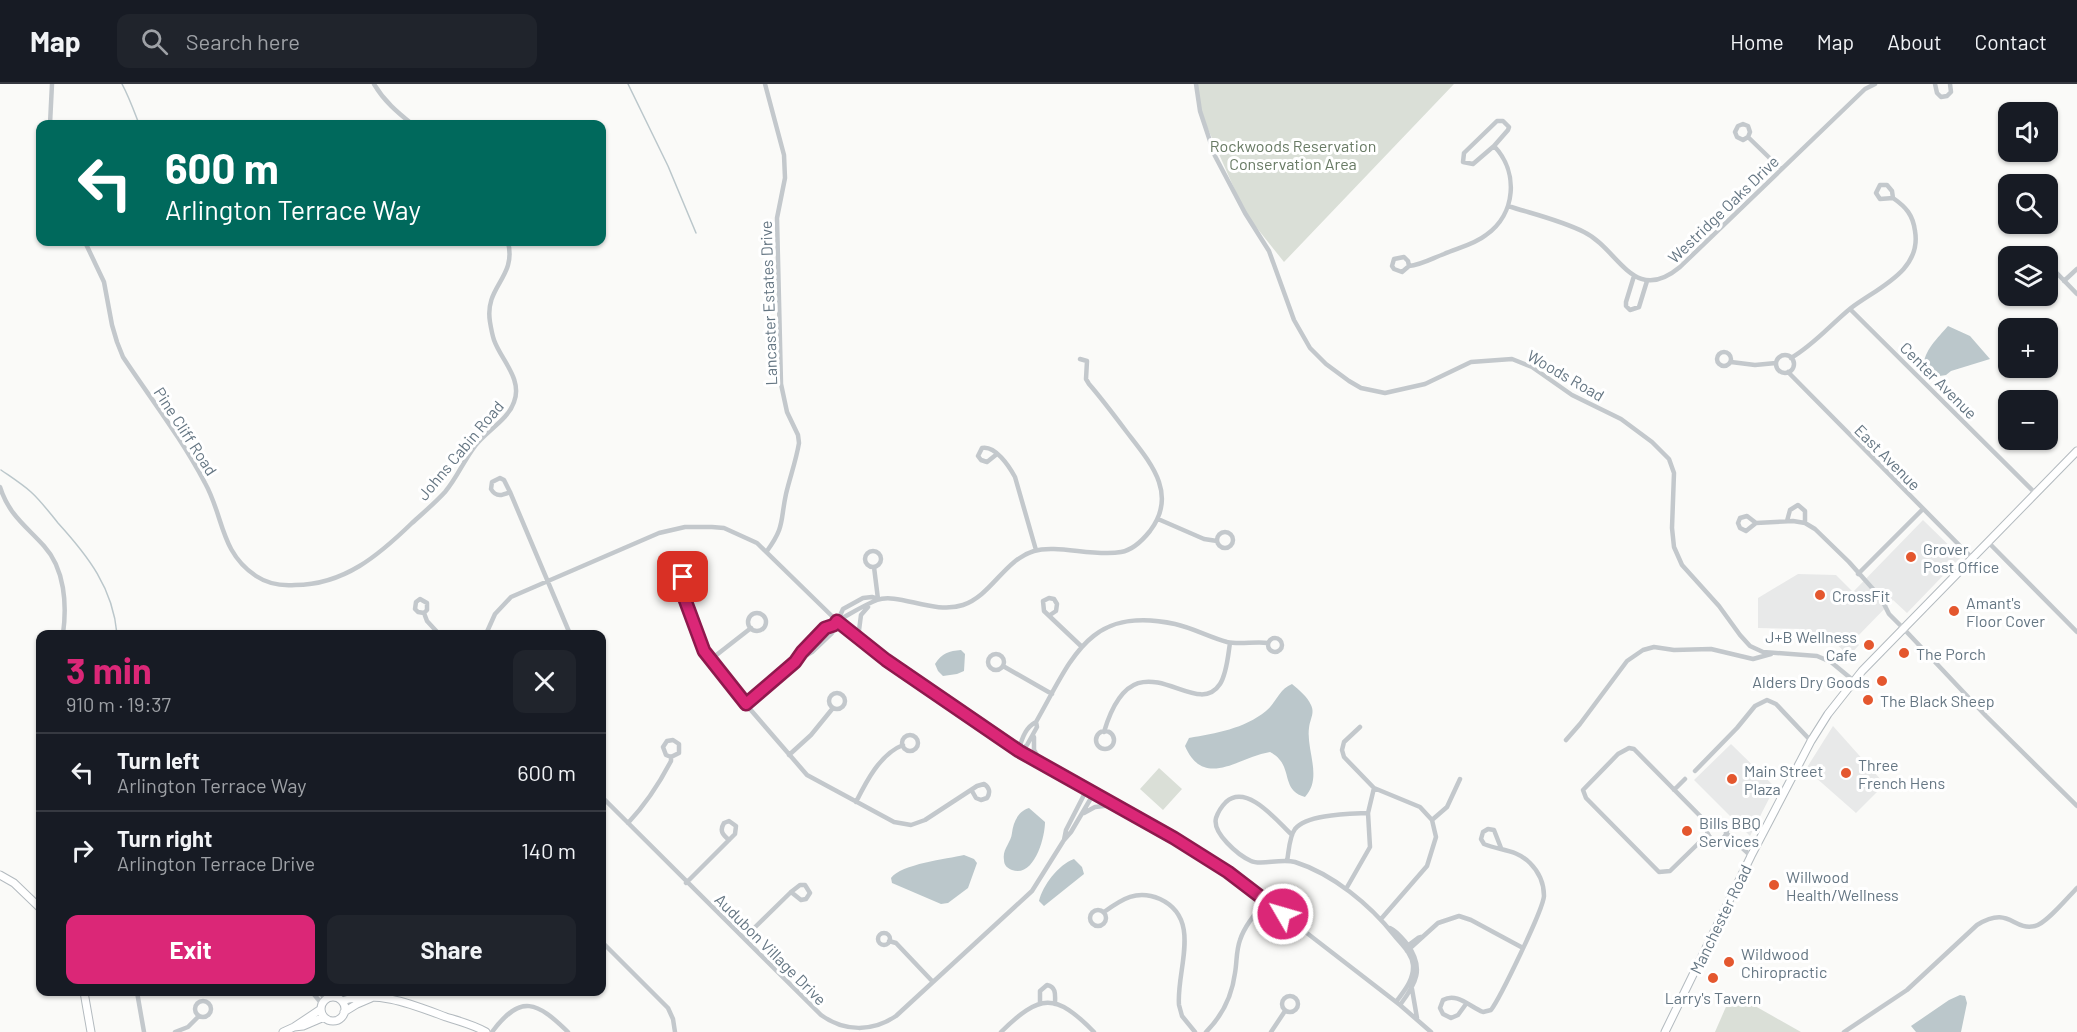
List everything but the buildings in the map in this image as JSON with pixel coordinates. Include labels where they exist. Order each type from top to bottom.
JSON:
[{"type":"street","points":[[50,120],[52,84]]},
{"type":"street","points":[[374,84],[393,109],[407,120]]},
{"type":"street","name":"Lancaster Estates Drive","points":[[765,84],[784,155],[785,178],[777,218],[781,384],[799,443],[786,496],[782,525],[767,551]]},
{"type":"street","name":"Woods Road","points":[[1196,84],[1200,111],[1215,156],[1245,213],[1269,251],[1294,320],[1310,348],[1349,381],[1372,391],[1385,393],[1425,384],[1471,362],[1494,358],[1512,359],[1532,367],[1572,395],[1629,424],[1669,459],[1674,473],[1672,528],[1674,547],[1682,564],[1750,646],[1774,654],[1817,656],[1831,662],[1854,681]]},
{"type":"street","name":"Westridge Oaks Drive","points":[[1647,281],[1672,274],[1865,89],[1875,84]]},
{"type":"street","points":[[1935,84],[1941,98],[1951,92],[1950,84]]},
{"type":"street","points":[[1497,121],[1503,121],[1509,127],[1508,130],[1494,146],[1473,164],[1463,162],[1464,153],[1497,121]]},
{"type":"street","points":[[1748,137],[1781,169]]},
{"type":"street","points":[[1409,266],[1484,237],[1497,226],[1508,206],[1512,192],[1504,160],[1494,146]]},
{"type":"street","points":[[1731,362],[1755,365],[1776,363],[1783,356],[1791,358],[1815,343],[1850,309],[1901,272],[1914,252],[1916,237],[1914,220],[1908,210],[1893,198]]},
{"type":"street","points":[[1508,206],[1586,233],[1634,276],[1647,281],[1639,307],[1630,310],[1626,302],[1634,276]]},
{"type":"street","name":"Pine Cliff Road","points":[[87,246],[104,282],[112,325],[123,357],[181,442],[206,484],[225,537],[237,559],[258,578],[285,585],[304,585],[345,575]]},
{"type":"street","name":"Johns Cabin Road","points":[[345,575],[385,549],[443,494],[477,444],[515,402],[516,382],[494,340],[489,320],[490,300],[509,266],[511,254],[509,246]]},
{"type":"street","points":[[2064,281],[2077,269]]},
{"type":"street","points":[[2058,275],[2077,294]]},
{"type":"street","name":"Center Avenue","points":[[1850,309],[2035,493]]},
{"type":"street","points":[[1788,372],[1793,366],[1791,358]]},
{"type":"street","points":[[746,704],[795,662],[819,646],[832,633],[841,611],[863,598],[898,600],[934,608],[959,607],[976,600],[1013,562],[1036,550],[1098,554],[1128,550],[1146,536],[1158,519],[1162,497],[1156,473],[1089,384],[1086,379],[1087,361],[1080,359]]},
{"type":"street","name":"East Avenue","points":[[1776,363],[1781,372],[1788,372],[1972,558]]},
{"type":"street","points":[[997,454],[989,462],[981,460],[978,456],[984,447],[989,448],[997,454],[1009,467],[1017,481],[1036,550]]},
{"type":"street","name":"Manchester Road","points":[[1665,1032],[1751,856],[1811,741],[1828,714],[1854,681],[1903,628],[2077,451]]},
{"type":"street","points":[[510,492],[495,494],[491,489],[492,482],[500,478],[504,480],[510,492],[568,630]]},
{"type":"street","points":[[0,487],[6,504],[14,516],[45,546],[57,565],[62,583],[63,630]]},
{"type":"street","points":[[1787,521],[1790,510],[1798,505],[1805,511],[1805,523]]},
{"type":"street","points":[[1858,574],[1923,509]]},
{"type":"street","points":[[1158,519],[1204,539],[1217,541]]},
{"type":"street","points":[[1756,523],[1787,521],[1805,523],[1815,529],[1881,598],[1889,614],[1986,716],[2077,806]]},
{"type":"street","points":[[487,630],[490,622],[511,597],[546,580],[673,529],[724,528],[747,537],[767,551],[836,623],[886,660],[1019,751],[1174,838],[1219,866],[1398,1003],[1431,1032]]},
{"type":"street","points":[[1988,542],[2077,632]]},
{"type":"street","points":[[874,567],[878,599]]},
{"type":"street","points":[[686,588],[684,597],[694,629],[710,660],[807,775],[894,822],[911,825],[925,820],[972,791]]},
{"type":"street","points":[[795,662],[825,628],[878,599]]},
{"type":"street","points":[[858,638],[861,615],[869,604]]},
{"type":"street","points":[[424,613],[427,621],[435,630]]},
{"type":"street","points":[[1048,614],[1081,646]]},
{"type":"street","points":[[1019,751],[1021,741],[1032,724],[1036,722],[1081,646],[1105,628],[1122,622],[1174,624],[1230,643],[1268,643]]},
{"type":"street","points":[[710,660],[751,628]]},
{"type":"street","points":[[1104,732],[1121,696],[1125,690],[1136,683],[1155,681],[1199,695],[1211,693],[1222,681],[1230,643]]},
{"type":"street","points":[[1566,740],[1627,662],[1643,650],[1654,647],[1674,650],[1711,649],[1753,659],[1774,654]]},
{"type":"street","points":[[1003,666],[1052,694]]},
{"type":"street","points":[[1695,771],[1755,706],[1767,700],[1776,704],[1811,741]]},
{"type":"street","points":[[789,754],[811,735],[833,708]]},
{"type":"street","points":[[1036,722],[1037,727],[1032,742],[1043,765]]},
{"type":"street","points":[[1360,727],[1344,742],[1342,754],[1374,788],[1420,807],[1435,827],[1436,841],[1427,866],[1381,919]]},
{"type":"street","points":[[1019,751],[1027,746],[1035,731]]},
{"type":"street","points":[[856,802],[865,783],[877,767],[889,753],[903,746]]},
{"type":"street","points":[[1629,748],[1634,749],[1708,825],[1708,834],[1670,871],[1659,873],[1586,798],[1583,790],[1618,754],[1629,748]]},
{"type":"street","points":[[628,823],[644,807],[671,761],[671,757]]},
{"type":"street","points":[[1432,820],[1447,807],[1460,779]]},
{"type":"street","points":[[1674,790],[1685,779]]},
{"type":"street","points":[[1346,889],[1370,847],[1368,813],[1374,788]]},
{"type":"street","name":"Audubon Village Drive","points":[[1064,840],[1066,830],[1087,789]]},
{"type":"street","name":"Audubon Village Drive","points":[[606,800],[686,883],[821,1015],[845,1030],[860,1030],[889,1021],[1032,891],[1094,793]]},
{"type":"street","points":[[1292,835],[1245,796],[1228,800],[1219,810],[1215,821],[1215,827],[1220,836],[1248,860],[1258,863],[1281,860],[1310,868],[1346,889],[1381,919],[1407,948],[1417,966],[1412,988],[1398,1003]]},
{"type":"street","points":[[1082,814],[1095,807],[1113,805]]},
{"type":"street","points":[[1287,861],[1295,829],[1311,820],[1368,813]]},
{"type":"street","points":[[1708,825],[1716,820],[1726,826],[1723,838],[1717,840],[1708,834]]},
{"type":"street","points":[[686,883],[729,840],[735,834],[734,823],[729,821],[723,823],[721,828],[722,833],[729,840]]},
{"type":"street","points":[[1467,1004],[1458,1015],[1451,1018],[1443,1014],[1440,1008],[1443,1000],[1450,997],[1467,1004],[1483,1012],[1491,1010],[1543,903],[1542,882],[1535,868],[1523,856],[1484,844],[1481,839],[1483,832],[1488,829],[1494,831],[1502,848]]},
{"type":"street","points":[[1726,832],[1751,856]]},
{"type":"street","points":[[0,874],[14,883],[36,904]]},
{"type":"street","points":[[744,938],[797,886],[808,886],[810,893],[808,897],[801,900],[791,892]]},
{"type":"street","points":[[1844,1032],[1907,990],[1956,944],[1988,918],[2001,916],[2024,925],[2035,926],[2077,888]]},
{"type":"street","points":[[1104,912],[1124,898],[1144,895],[1168,903],[1179,914],[1185,935],[1179,1005],[1182,1016],[1195,1032]]},
{"type":"street","points":[[1206,1032],[1220,1016],[1231,992],[1241,937],[1251,919],[1266,901]]},
{"type":"street","points":[[1407,948],[1444,920],[1459,916],[1523,948]]},
{"type":"street","points":[[889,941],[896,943],[933,982]]},
{"type":"street","points":[[606,946],[668,1008],[675,1032]]},
{"type":"street","points":[[1398,1003],[1411,976],[1412,961],[1407,948]]},
{"type":"street","points":[[1040,1004],[1040,991],[1047,985],[1052,986],[1054,990],[1055,1004]]},
{"type":"street","points":[[1412,988],[1417,1018]]},
{"type":"street","points":[[85,996],[91,1032]]},
{"type":"street","points":[[138,996],[144,1032]]},
{"type":"street","points":[[315,996],[324,1017],[331,1021],[339,1019],[344,1012],[371,998]]},
{"type":"street","points":[[283,1032],[294,1027],[321,1006],[325,1000],[332,997],[342,1001],[364,996],[396,999],[486,1032]]},
{"type":"street","points":[[342,1001],[344,1012]]},
{"type":"street","points":[[1000,1032],[1026,1009],[1040,1004],[1055,1004],[1071,1010],[1094,1032]]},
{"type":"street","points":[[492,1032],[513,1009],[525,1006],[544,1010],[568,1032]]},
{"type":"street","points":[[1271,1032],[1285,1011]]},
{"type":"street","points":[[175,1032],[188,1027],[199,1016]]},
{"type":"street","points":[[294,1027],[303,1026],[324,1017]]},
{"type":"shaded area","points":[[1948,326],[1970,336],[1990,359],[1951,371],[1946,375],[1927,378],[1924,371],[1925,357]]},
{"type":"shaded area","points":[[1923,520],[1961,557],[1907,613],[1893,600],[1854,640],[1859,645],[1849,656],[1829,637],[1824,641],[1818,635],[1805,635],[1804,629],[1758,628],[1758,598],[1798,574],[1836,575],[1853,592]]},
{"type":"shaded area","points":[[961,650],[965,654],[964,671],[943,676],[935,664],[946,653]]},
{"type":"shaded area","points":[[1292,684],[1303,693],[1313,711],[1309,737],[1313,781],[1305,797],[1292,789],[1278,757],[1270,752],[1212,769],[1202,766],[1193,759],[1185,746],[1189,738],[1248,722],[1266,711],[1284,689]]},
{"type":"shaded area","points":[[1833,726],[1882,781],[1879,790],[1856,813],[1806,769]]},
{"type":"shaded area","points":[[1731,744],[1775,787],[1750,836],[1694,780]]},
{"type":"shaded area","points":[[1029,808],[1045,822],[1043,837],[1032,863],[1020,871],[1012,870],[1005,863],[1004,853],[1017,818]]},
{"type":"shaded area","points":[[964,855],[974,859],[977,863],[968,888],[948,903],[941,904],[892,883],[891,878],[904,869]]},
{"type":"shaded area","points":[[1074,859],[1082,867],[1084,874],[1044,906],[1039,901],[1048,882],[1062,866]]},
{"type":"shaded area","points":[[1960,995],[1965,996],[1967,1003],[1961,1032],[1916,1032],[1911,1026],[1949,1000]]},
{"type":"green space","name":"Rockwoods Reservation Conservation Area","points":[[1195,84],[1454,84],[1284,262],[1245,213],[1200,111]]},
{"type":"green space","points":[[1159,768],[1182,789],[1163,810],[1140,789]]},
{"type":"green space","points":[[1732,993],[1801,1032],[1715,1032]]},
{"type":"waterway","points":[[122,84],[137,120]]},
{"type":"waterway","points":[[628,84],[668,166],[696,233]]},
{"type":"waterway","points":[[1,470],[35,495],[89,560],[110,602],[117,630]]},
{"type":"place","name":"Grover Post Office","points":[[1911,557]]},
{"type":"place","name":"CrossFit","points":[[1820,595]]},
{"type":"place","name":"Amant's Floor Cover","points":[[1954,611]]},
{"type":"place","name":"J+B Wellness Cafe","points":[[1869,645]]},
{"type":"place","name":"The Porch","points":[[1904,653]]},
{"type":"place","name":"Alders Dry Goods","points":[[1882,681]]},
{"type":"place","name":"The Black Sheep","points":[[1868,700]]},
{"type":"place","name":"Three French Hens","points":[[1846,773]]},
{"type":"place","name":"Main Street Plaza","points":[[1732,779]]},
{"type":"place","name":"Bills BBQ Services","points":[[1687,831]]},
{"type":"place","name":"Willwood Health/Wellness","points":[[1774,885]]},
{"type":"place","name":"Wildwood Chiropractic","points":[[1729,962]]},
{"type":"place","name":"Larry's Tavern","points":[[1713,978]]},
{"type":"route","points":[[683,577],[682,585],[686,588],[684,597],[704,651],[746,704],[795,662],[825,628],[834,625],[837,621],[886,660],[1019,751],[1174,838],[1228,872],[1283,914]]}]
